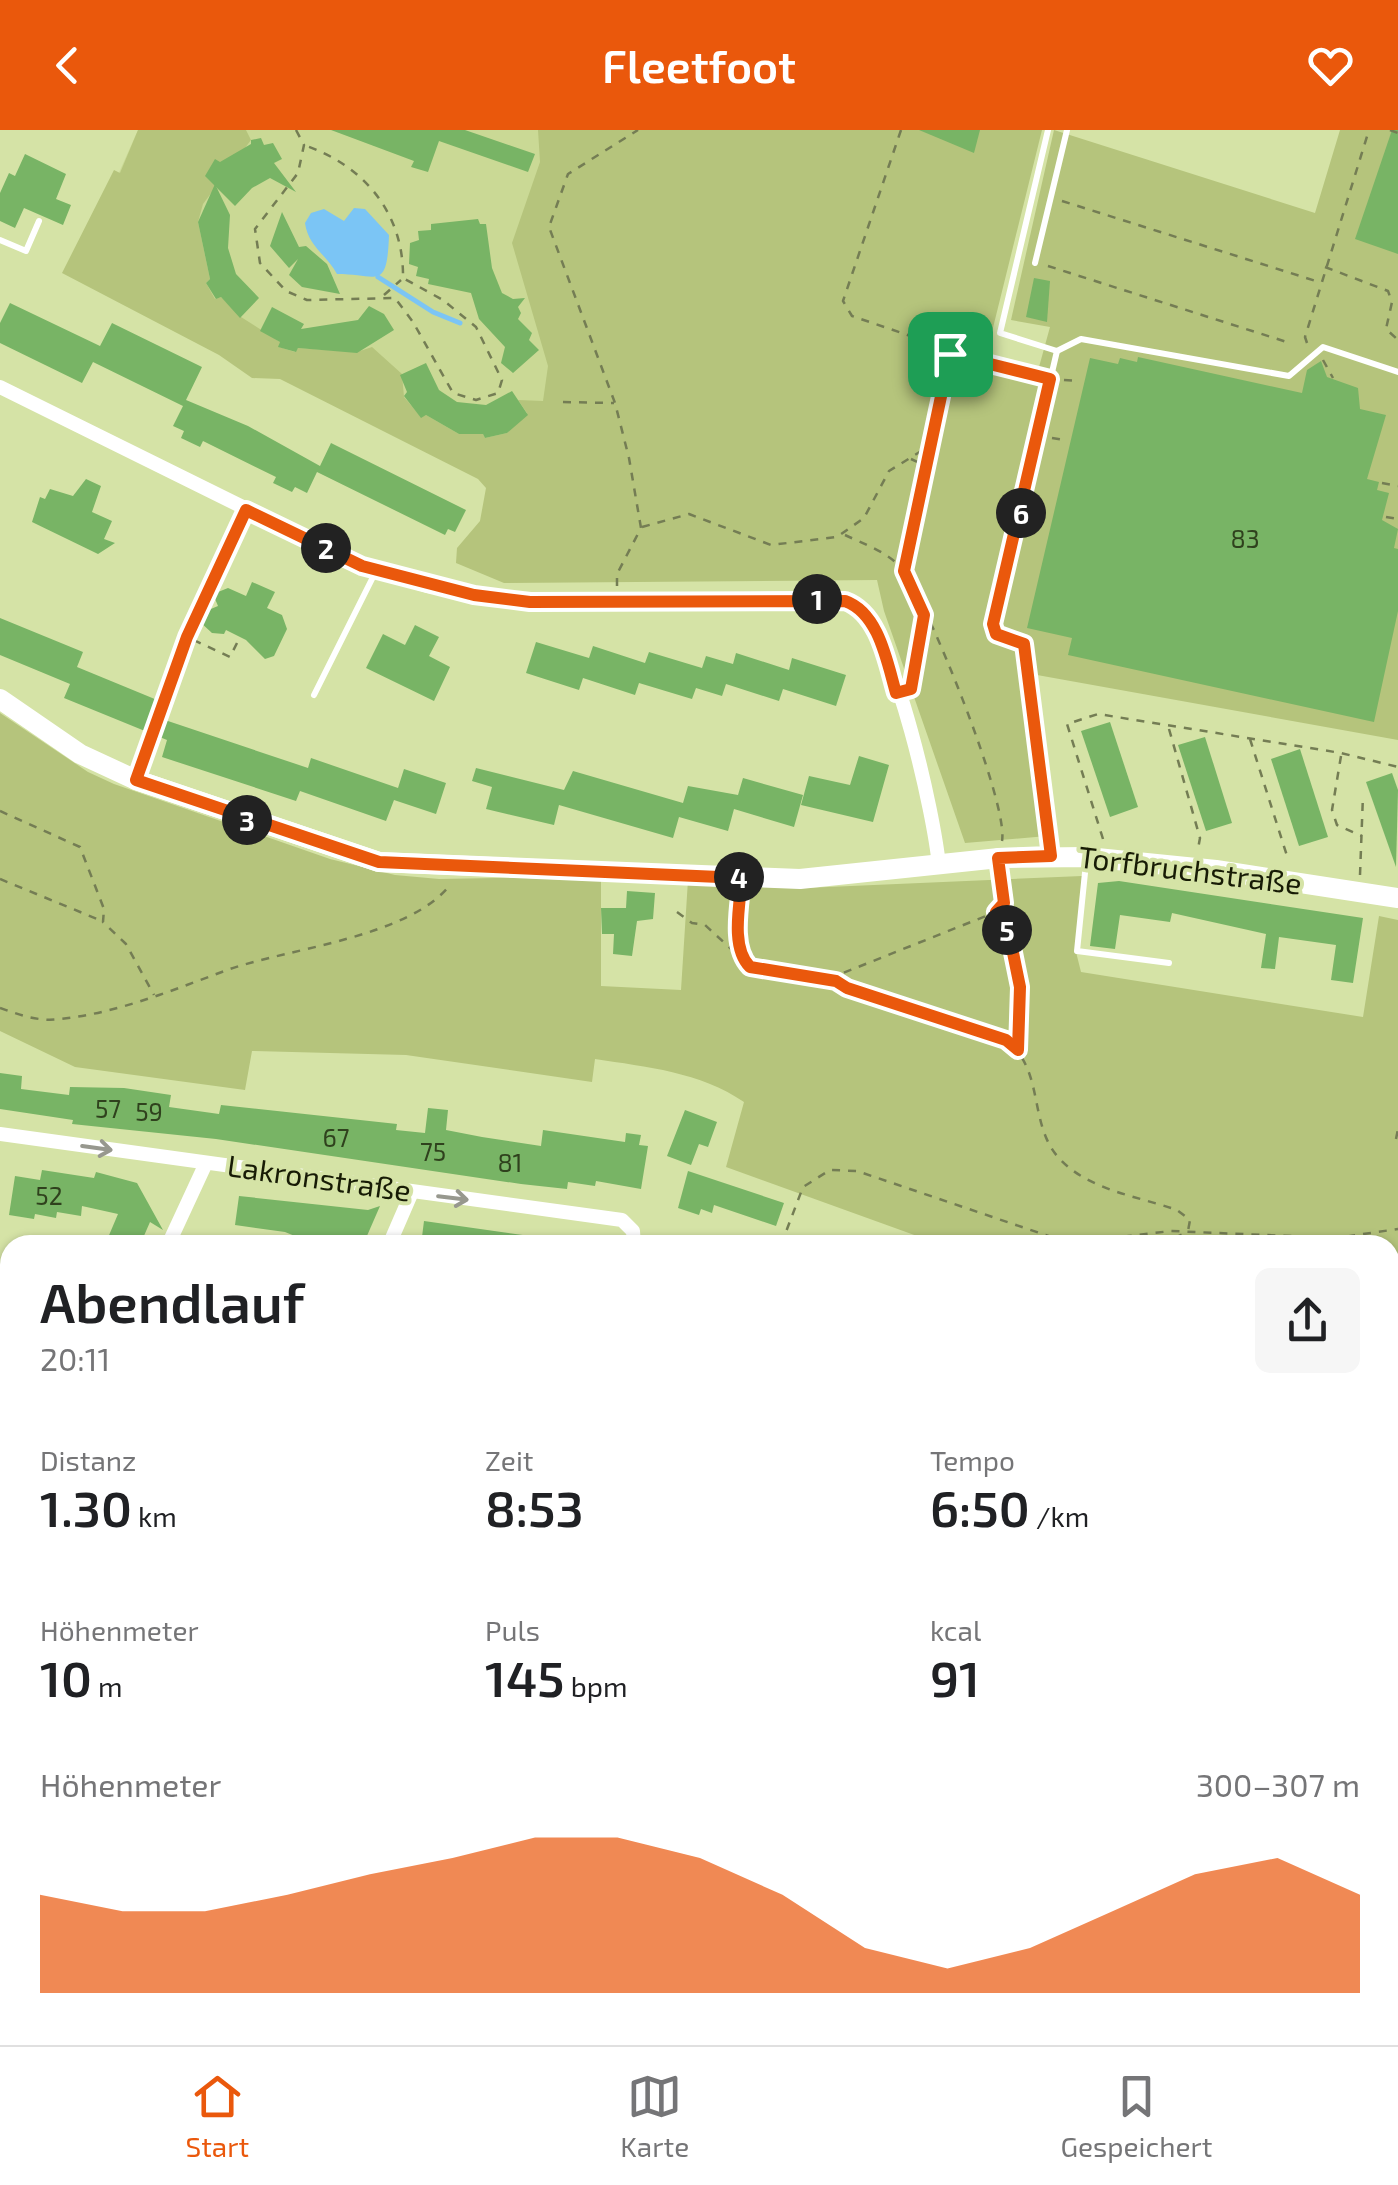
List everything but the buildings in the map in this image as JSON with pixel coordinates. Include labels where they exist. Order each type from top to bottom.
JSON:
[{"type":"main road","name":"Torfbruchstraße","points":[[0,699],[80,754],[136,780],[357,857],[454,867],[595,868],[800,879],[998,858],[1094,857],[1194,867],[1398,898]]},
{"type":"street","points":[[0,386],[246,510],[376,570],[428,586],[530,602],[845,601],[860,610],[876,631],[935,826],[939,866]]},
{"type":"street","name":"Lakronstraße","points":[[0,1134],[622,1220],[632,1235]]},
{"type":"street","points":[[173,1235],[206,1164]]},
{"type":"street","points":[[394,1235],[412,1192]]},
{"type":"lane","points":[[1048,130],[1000,333],[1057,350],[1081,339],[1289,376],[1323,347],[1398,372]]},
{"type":"lane","points":[[1036,262],[1067,130]]},
{"type":"lane","points":[[0,240],[26,251],[39,220]]},
{"type":"lane","points":[[1051,856],[1024,644],[996,634],[993,624],[1057,350]]},
{"type":"lane","points":[[314,695],[376,570]]},
{"type":"lane","points":[[1094,857],[1077,951],[1169,963]]},
{"type":"path","points":[[296,130],[304,145],[351,170],[391,211],[400,235],[403,278]]},
{"type":"path","points":[[618,574],[641,528],[615,404],[549,227],[568,174],[638,130]]},
{"type":"path","points":[[901,130],[843,301],[844,310],[940,346],[950,354],[1050,379],[1078,381]]},
{"type":"path","points":[[1333,378],[1331,367],[1304,336],[1368,130]]},
{"type":"path","points":[[1390,130],[1398,133]]},
{"type":"path","points":[[304,145],[298,173],[255,229],[260,263],[286,291],[307,300],[395,298],[453,393],[476,400],[498,393],[502,380],[476,327],[443,300],[403,278]]},
{"type":"path","points":[[1051,197],[1319,282]]},
{"type":"path","points":[[1036,262],[1290,343]]},
{"type":"path","points":[[1323,267],[1388,291],[1392,302],[1386,333],[1398,340]]},
{"type":"path","points":[[383,296],[403,278]]},
{"type":"path","points":[[904,571],[950,354]]},
{"type":"path","points":[[563,402],[615,404]]},
{"type":"path","points":[[1039,436],[1065,440]]},
{"type":"path","points":[[641,528],[671,515],[689,514],[771,545],[845,535],[864,518],[884,476],[933,444]]},
{"type":"path","points":[[909,458],[927,468]]},
{"type":"path","points":[[1382,483],[1398,486]]},
{"type":"path","points":[[136,780],[187,637],[246,510]]},
{"type":"path","points":[[1386,517],[1398,519]]},
{"type":"path","points":[[836,981],[838,975],[996,912],[1004,903],[998,858],[1004,834],[999,803],[940,642],[904,571],[845,535]]},
{"type":"path","points":[[896,693],[911,689],[924,615]]},
{"type":"path","points":[[187,637],[230,657],[237,643]]},
{"type":"path","points":[[1094,857],[1103,834],[1067,724],[1098,714],[1341,753],[1398,767]]},
{"type":"path","points":[[1168,727],[1200,838],[1194,867]]},
{"type":"path","points":[[1250,738],[1289,855],[1286,881]]},
{"type":"path","points":[[1341,753],[1332,810],[1337,826],[1362,836]]},
{"type":"path","points":[[1360,892],[1363,795]]},
{"type":"path","points":[[0,811],[80,847],[104,909],[103,922]]},
{"type":"path","points":[[0,1008],[56,1020],[154,996],[267,958],[382,927],[450,888],[454,867]]},
{"type":"path","points":[[742,878],[739,937],[745,963]]},
{"type":"path","points":[[0,879],[103,922],[126,944],[154,996]]},
{"type":"path","points":[[677,912],[692,924],[705,925],[745,963],[836,981],[847,988],[1006,1040],[1018,1050],[1030,1075],[1047,1141],[1058,1157],[1083,1178],[1176,1210],[1190,1220],[1188,1231]]},
{"type":"path","points":[[996,912],[1010,938],[1020,987],[1018,1050]]},
{"type":"path","points":[[1396,1139],[1398,1128]]},
{"type":"path","points":[[784,1235],[803,1187],[838,1168],[857,1170],[1043,1235]]},
{"type":"path","points":[[1345,1235],[1398,1229]]},
{"type":"path","points":[[1180,1235],[1188,1231]]},
{"type":"path","points":[[1151,1235],[1188,1231],[1262,1235]]},
{"type":"shaded area","points":[[138,130],[552,130],[563,402],[482,476],[75,271]]},
{"type":"shaded area","points":[[138,130],[246,130],[251,140],[203,204],[198,222],[210,279],[206,283],[215,299],[221,297],[241,317],[280,342],[279,347],[295,352],[298,348],[357,352],[372,347],[402,374],[404,397],[421,417],[426,415],[459,434],[483,434],[485,438],[507,433],[527,413],[518,400],[543,401],[548,366],[512,243],[540,162],[538,130],[1042,130],[984,364],[1036,378],[1050,327],[1011,320],[1054,130],[1315,213],[1340,130],[1398,130],[1398,740],[1026,673],[1047,836],[965,843],[884,611],[877,580],[504,583],[456,563],[457,548],[480,521],[486,488],[478,479],[280,379],[252,378],[219,355],[62,273],[114,170],[120,173]]},
{"type":"shaded area","points":[[0,713],[88,772],[114,784],[330,859],[395,875],[439,879],[601,876],[601,986],[681,990],[688,880],[805,888],[1082,876],[1076,952],[1081,972],[1363,1017],[1379,916],[1398,920],[1398,1235],[914,1235],[726,1167],[744,1102],[709,1084],[672,1072],[595,1059],[592,1082],[406,1055],[252,1051],[245,1090],[75,1067],[0,1031]]},
{"type":"water","points":[[354,208],[365,209],[389,235],[386,265],[378,276],[337,274],[307,231],[305,223],[311,213],[324,209],[344,221]]},
{"type":"waterway","points":[[378,277],[433,312],[460,323]]},
{"type":"route","points":[[950,354],[1050,379],[993,624],[996,634],[1024,644],[1051,856],[998,858],[1004,903],[996,912],[1010,938],[1020,987],[1018,1050],[1006,1040],[958,1027],[836,981],[806,973],[750,967],[742,956],[739,937],[742,878],[595,868],[434,867],[379,862],[337,851],[136,780],[187,637],[246,510],[362,566],[474,595],[530,602],[822,598],[845,601],[860,610],[876,631],[896,693],[911,689],[924,615],[904,571],[951,368],[950,354]]}]
